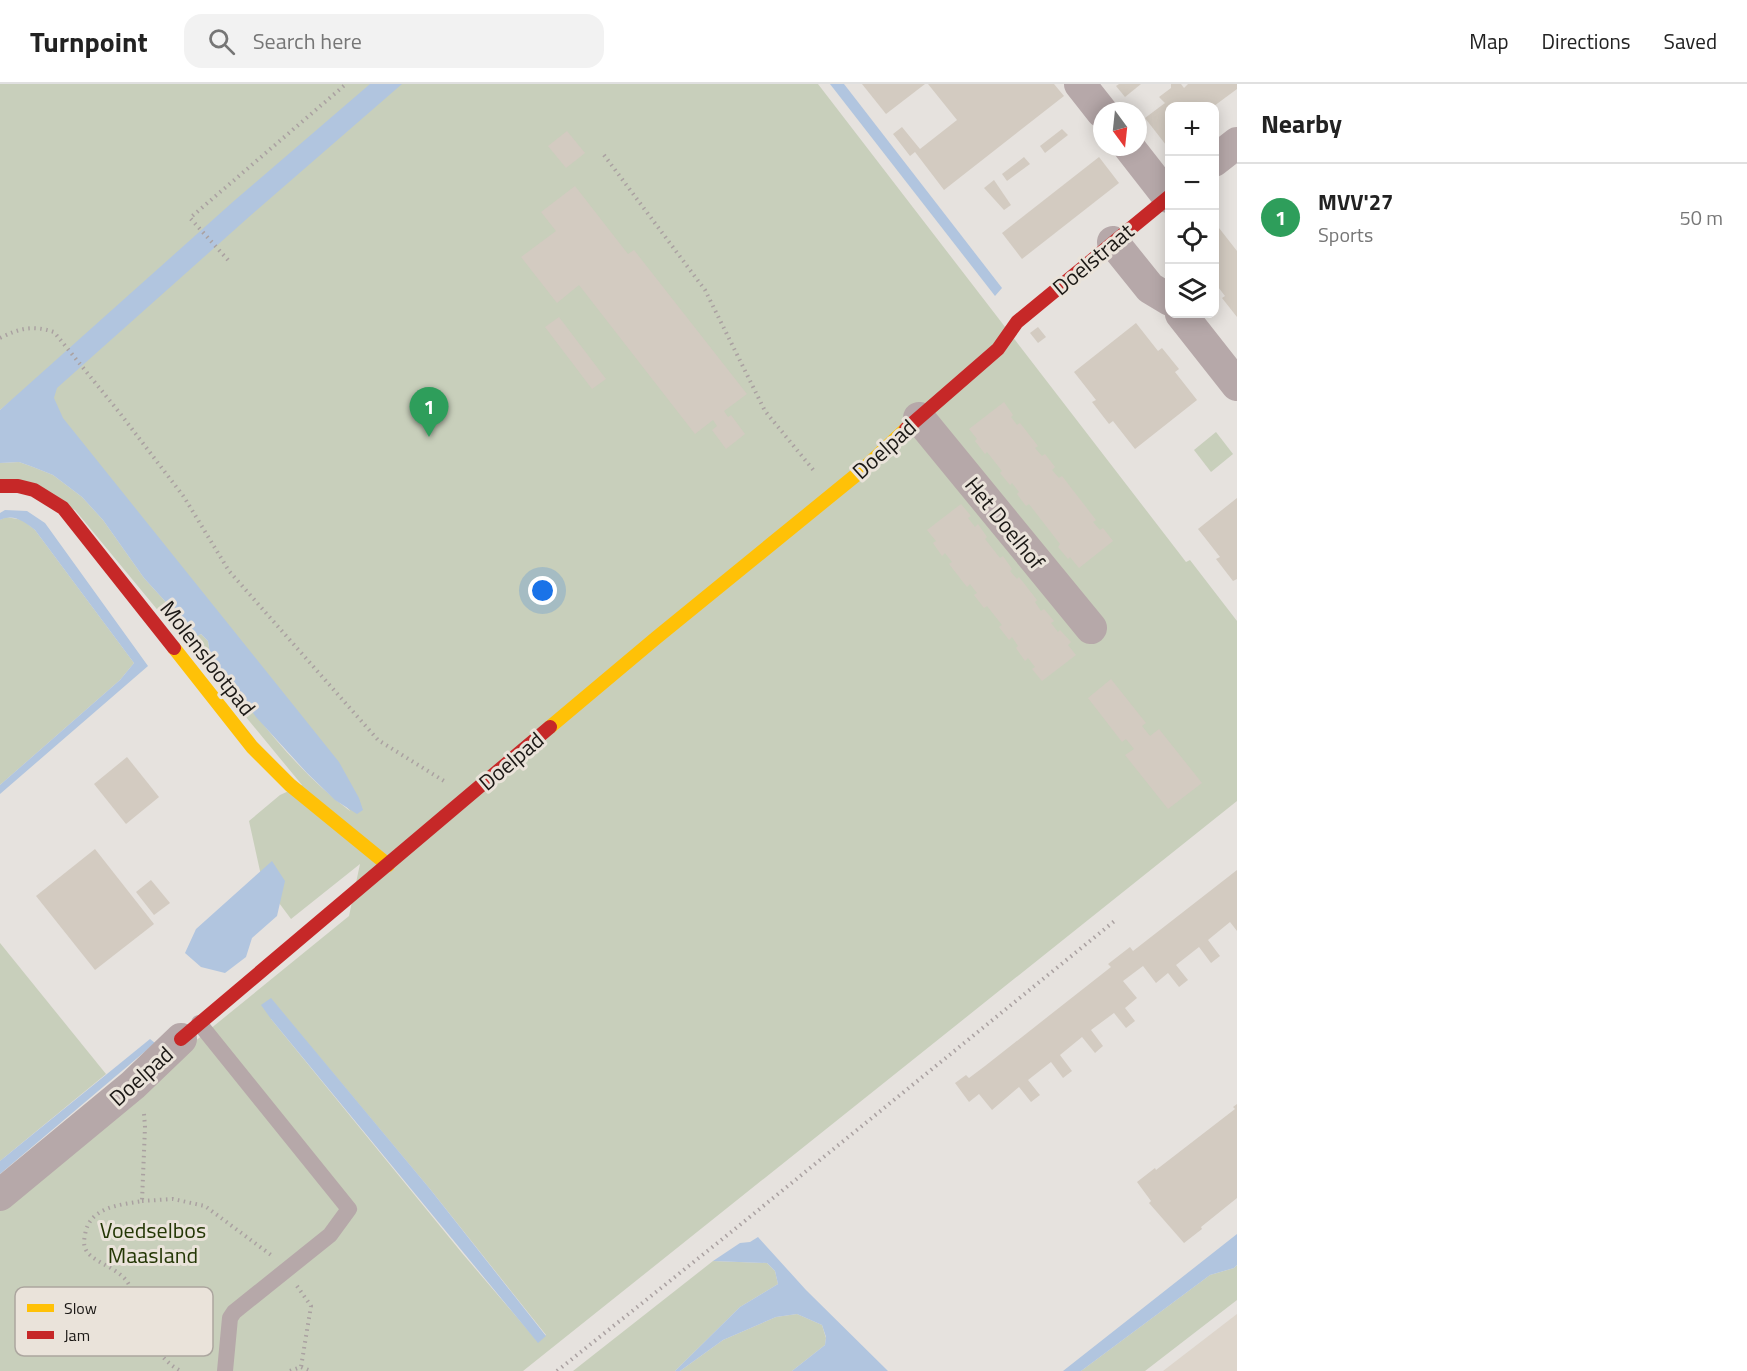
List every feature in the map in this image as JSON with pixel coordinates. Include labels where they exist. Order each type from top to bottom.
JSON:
[{"type":"street","points":[[1080,84],[1094,102]]},
{"type":"street","points":[[1219,157],[1237,143]]},
{"type":"street","points":[[1136,156],[1165,191]]},
{"type":"street","name":"Doelstraat","points":[[1017,322],[1165,199]]},
{"type":"street","points":[[1113,242],[1150,288],[1165,297]]},
{"type":"street","points":[[1184,318],[1237,385]]},
{"type":"street","name":"Doelpad","points":[[0,1195],[133,1085],[190,1031],[656,638],[861,471],[998,349],[1017,322]]},
{"type":"street","name":"Het Doelhof","points":[[919,418],[1091,628]]},
{"type":"street","name":"Molenslootpad","points":[[0,486],[26,487],[45,493],[63,508],[252,747],[290,785],[388,865]]},
{"type":"lane","points":[[190,1031],[349,1209],[330,1235],[234,1312],[230,1318],[225,1371]]},
{"type":"path","points":[[228,260],[190,218],[346,84]]},
{"type":"path","points":[[604,154],[705,290],[765,411],[834,493]]},
{"type":"path","points":[[0,338],[21,329],[40,327],[54,332],[184,496],[229,571],[378,741],[470,797]]},
{"type":"path","points":[[557,1371],[1117,919]]},
{"type":"path","points":[[133,1085],[142,1103],[145,1127],[142,1201]]},
{"type":"path","points":[[129,1287],[128,1283],[116,1273],[88,1255],[83,1244],[85,1230],[91,1218],[114,1205],[172,1198],[205,1206],[269,1254]]},
{"type":"path","points":[[286,1270],[311,1306],[301,1367]]},
{"type":"path","points":[[163,1356],[173,1367],[181,1371]]},
{"type":"path","points":[[290,1371],[301,1367],[311,1371]]},
{"type":"shaded area","points":[[1237,1314],[1237,1371],[1163,1371]]},
{"type":"green space","name":"Voedselbos Maasland","points":[[0,84],[818,84],[1186,562],[1190,560],[1237,621],[1237,801],[523,1371],[0,1371],[0,1200],[349,916],[360,864],[291,919],[262,880],[249,821],[280,795],[302,785],[75,510],[0,479],[0,463],[19,462],[53,475],[82,497],[103,520],[144,578],[184,622],[181,628],[190,639],[201,634],[208,641],[210,654],[274,738],[310,777],[350,811],[18,395],[0,410]],"holes":[[[271,999],[430,1189],[546,1335],[538,1342],[462,1253],[271,1019]]]},
{"type":"green space","points":[[1216,432],[1233,454],[1211,472],[1194,450]]},
{"type":"green space","points":[[6,517],[23,520],[35,530],[134,663],[120,680],[0,785],[0,520]]},
{"type":"green space","points":[[0,943],[106,1074],[0,1161]]},
{"type":"green space","points":[[713,1261],[767,1263],[775,1271],[778,1284],[740,1307],[675,1371],[573,1371]]},
{"type":"green space","points":[[1237,1265],[1237,1300],[1145,1371],[1081,1371],[1210,1275]]},
{"type":"green space","points":[[797,1314],[822,1325],[826,1338],[825,1345],[792,1371],[680,1371],[723,1340],[776,1317]]},
{"type":"water","points":[[370,84],[402,84],[57,388],[54,398],[63,418],[339,762],[359,798],[363,810],[357,814],[335,800],[256,717],[210,654],[208,641],[201,634],[191,639],[181,628],[184,622],[144,578],[103,520],[82,497],[53,475],[19,462],[0,463],[0,410],[235,200]]},
{"type":"water","points":[[830,84],[844,84],[1002,288],[995,296]]},
{"type":"water","points":[[5,510],[27,511],[45,523],[148,666],[0,794],[0,785],[120,680],[134,663],[35,530],[23,521],[14,518],[0,520],[0,513]]},
{"type":"water","points":[[272,861],[285,881],[277,916],[252,938],[246,957],[225,973],[201,967],[185,953],[196,929]]},
{"type":"water","points":[[271,998],[430,1189],[546,1336],[538,1343],[271,1019],[261,1005]]},
{"type":"water","points":[[150,1039],[155,1043],[0,1174],[0,1161]]},
{"type":"water","points":[[1237,1234],[1237,1265],[1234,1268],[1210,1275],[1081,1371],[1063,1371]]},
{"type":"water","points":[[758,1237],[806,1290],[888,1371],[792,1371],[825,1345],[826,1337],[822,1325],[797,1314],[776,1317],[723,1340],[680,1371],[675,1371],[740,1307],[778,1284],[775,1271],[767,1263],[713,1261],[740,1243],[750,1242]]},
{"type":"building","points":[[862,84],[925,84],[886,114]]},
{"type":"building","points":[[928,84],[1054,84],[1064,96],[944,190],[915,152],[910,156],[893,134],[902,127],[920,149],[957,120]]},
{"type":"building","points":[[1141,84],[1125,97],[1116,86]]},
{"type":"building","points":[[1171,84],[1181,84],[1184,88],[1188,84],[1237,84],[1237,89],[1219,102],[1165,103],[1159,97],[1171,88]]},
{"type":"building","points":[[1165,103],[1165,144],[1147,121],[1147,116]]},
{"type":"building","points":[[1062,129],[1068,135],[1045,153],[1040,146]]},
{"type":"building","points":[[567,131],[585,153],[566,168],[548,146]]},
{"type":"building","points":[[1024,157],[1030,164],[1007,181],[1002,174]]},
{"type":"building","points":[[1099,157],[1119,183],[1022,259],[1002,233]]},
{"type":"building","points":[[994,180],[1011,205],[1004,210],[984,188]]},
{"type":"building","points":[[575,186],[628,254],[634,250],[747,394],[724,411],[728,417],[731,415],[745,434],[726,449],[712,430],[717,426],[713,420],[695,434],[579,285],[557,303],[521,257],[556,231],[541,212]]},
{"type":"building","points":[[1219,228],[1237,251],[1237,317],[1222,298],[1225,296],[1219,288]]},
{"type":"building","points":[[559,317],[606,379],[592,389],[545,327]]},
{"type":"building","points":[[1136,323],[1158,351],[1162,348],[1179,369],[1175,372],[1197,400],[1135,449],[1113,421],[1109,424],[1092,402],[1096,400],[1074,372]]},
{"type":"building","points":[[1038,327],[1046,337],[1038,343],[1030,333]]},
{"type":"building","points":[[1004,402],[1017,425],[1020,423],[1038,446],[1035,448],[1042,456],[1045,454],[1055,467],[1052,470],[1059,478],[1062,476],[1096,520],[1093,522],[1100,530],[1103,528],[1113,541],[1079,568],[1058,547],[1060,544],[1029,504],[1026,506],[1017,494],[1019,492],[1000,473],[1002,471],[987,452],[985,454],[969,429]]},
{"type":"building","points":[[1237,498],[1237,579],[1233,581],[1216,559],[1220,557],[1198,529]]},
{"type":"building","points":[[961,504],[971,516],[968,518],[975,527],[978,524],[987,537],[985,539],[1000,558],[1003,556],[1012,569],[1010,571],[1017,579],[1019,577],[1037,600],[1035,602],[1041,611],[1044,609],[1054,621],[1051,623],[1058,632],[1060,630],[1071,642],[1068,645],[1076,655],[1042,681],[1032,669],[1035,667],[1028,658],[1025,661],[1016,648],[1018,646],[1012,637],[1009,640],[999,627],[1002,625],[987,606],[984,608],[974,595],[977,593],[970,584],[967,587],[949,564],[952,562],[945,553],[942,556],[933,543],[936,541],[927,530]]},
{"type":"building","points":[[1111,679],[1146,723],[1142,726],[1150,736],[1159,729],[1202,783],[1168,809],[1125,755],[1134,749],[1126,739],[1122,742],[1088,698]]},
{"type":"building","points":[[127,757],[159,797],[126,824],[94,784]]},
{"type":"building","points":[[95,849],[154,924],[95,970],[36,896]]},
{"type":"building","points":[[1237,870],[1237,931],[1230,922],[1208,940],[1220,956],[1211,963],[1199,947],[1176,965],[1188,980],[1179,987],[1168,973],[1156,983],[1143,966],[1123,981],[1137,998],[1125,1008],[1135,1021],[1126,1028],[1114,1013],[1091,1030],[1103,1046],[1095,1053],[1082,1037],[1060,1055],[1072,1071],[1063,1078],[1051,1062],[1028,1080],[1040,1095],[1031,1102],[1019,1087],[992,1110],[979,1094],[969,1102],[955,1083],[966,1075],[969,1078],[985,1066],[1111,967],[1108,964],[1130,947],[1133,951]]},
{"type":"building","points":[[151,880],[170,903],[154,915],[136,892]]},
{"type":"building","points":[[1237,1104],[1237,1198],[1184,1243],[1149,1203],[1151,1201],[1137,1182],[1235,1109],[1233,1107]]},
{"type":"traffic: slow","points":[[550,727],[861,471],[906,429]]},
{"type":"traffic: slow","points":[[174,648],[252,747],[290,785],[388,865]]},
{"type":"traffic: jam","points":[[906,429],[998,349],[1017,322],[1165,200]]},
{"type":"traffic: jam","points":[[0,486],[18,486],[34,490],[63,508],[174,648]]},
{"type":"traffic: jam","points":[[181,1039],[550,727]]},
{"type":"place","name":"MVV'27","points":[[429,437]]}]
